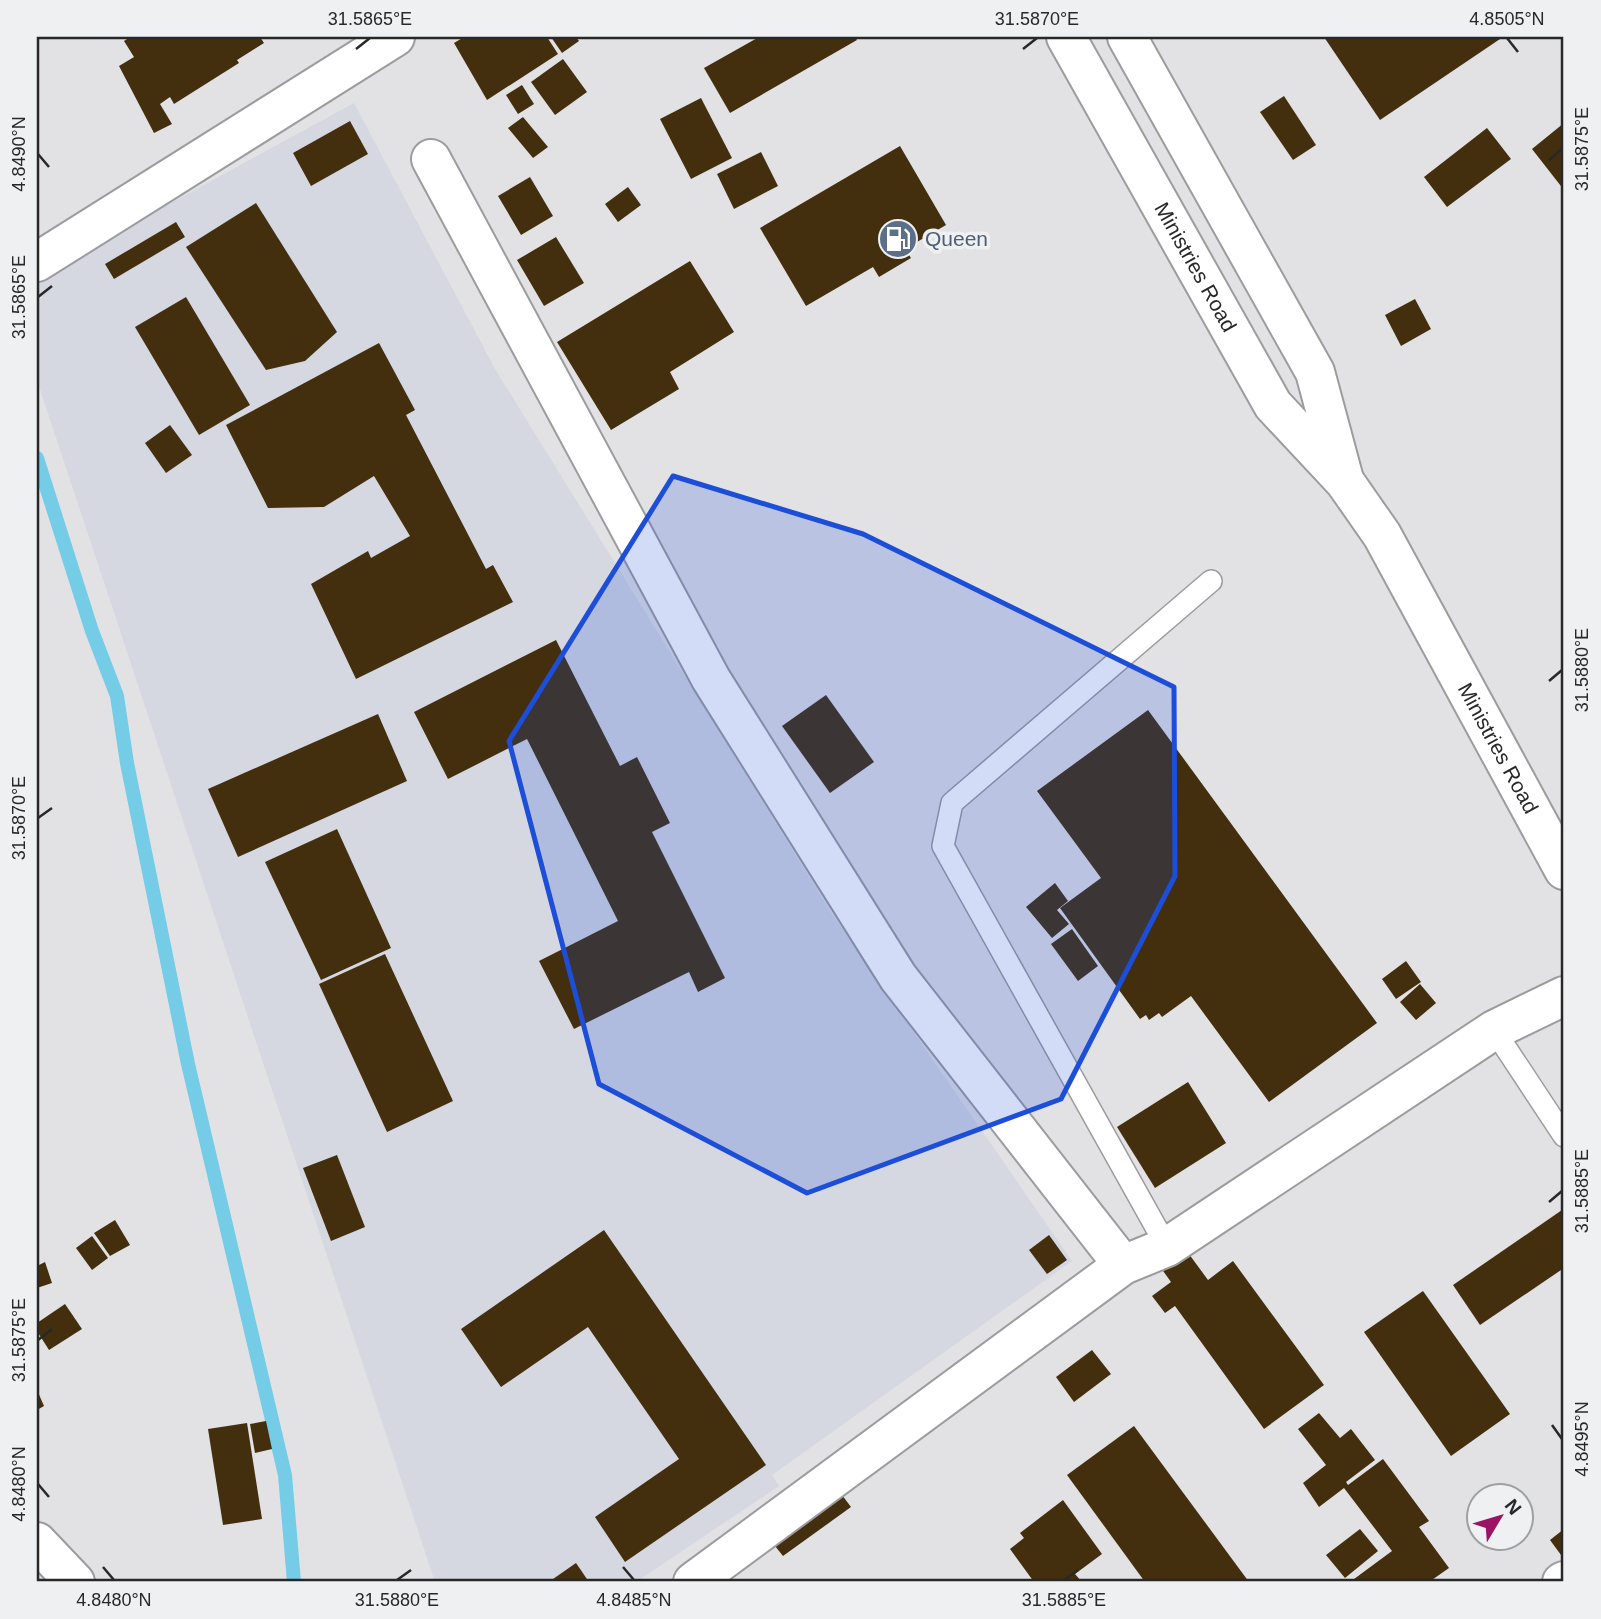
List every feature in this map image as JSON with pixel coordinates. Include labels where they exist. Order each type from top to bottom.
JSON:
[{"type":"street","points":[[37,262],[395,37]]},
{"type":"street","name":"Ministries Road","points":[[1066,37],[1273,405],[1345,482],[1382,535],[1564,870]]},
{"type":"street","name":"Ministries Road","points":[[1127,37],[1315,372],[1345,482]]},
{"type":"street","points":[[432,159],[718,690],[898,977],[1123,1265]]},
{"type":"street","points":[[693,1582],[1123,1265],[1167,1247],[1494,1030],[1564,996]]},
{"type":"street","points":[[37,1542],[75,1582]]},
{"type":"lane","points":[[1167,1247],[943,846],[952,803],[1211,581]]},
{"type":"lane","points":[[1494,1030],[1564,1136]]},
{"type":"highlighted area","points":[[673,476],[863,534],[1174,687],[1175,876],[1061,1099],[807,1193],[599,1084],[509,741]]},
{"type":"shaded area","points":[[354,103],[495,369],[832,914],[1072,1261],[772,1475],[779,1486],[636,1582],[435,1582],[37,380],[37,276]]},
{"type":"building","points":[[130,37],[260,37],[264,43],[237,60],[239,63],[174,104],[170,97],[160,104],[172,124],[154,133],[119,66],[134,57],[124,41]]},
{"type":"building","points":[[464,37],[547,37],[558,54],[487,100],[454,43]]},
{"type":"building","points":[[551,37],[576,37],[579,41],[562,53]]},
{"type":"building","points":[[759,37],[855,37],[857,40],[730,113],[704,68]]},
{"type":"building","points":[[1324,37],[1503,37],[1380,120]]},
{"type":"building","points":[[563,59],[587,92],[555,115],[531,82]]},
{"type":"building","points":[[522,85],[534,104],[518,114],[506,95]]},
{"type":"building","points":[[1284,96],[1316,145],[1293,160],[1260,112]]},
{"type":"building","points":[[701,98],[732,158],[691,179],[660,119]]},
{"type":"building","points":[[523,117],[548,147],[533,158],[508,128]]},
{"type":"building","points":[[350,121],[368,154],[311,186],[293,153]]},
{"type":"building","points":[[1564,123],[1564,190],[1532,149]]},
{"type":"building","points":[[1487,128],[1511,159],[1447,207],[1424,177]]},
{"type":"building","points":[[900,146],[946,225],[905,249],[911,258],[879,277],[873,267],[806,306],[760,228]]},
{"type":"building","points":[[761,152],[778,186],[734,209],[717,174]]},
{"type":"building","points":[[530,177],[553,216],[521,235],[498,196]]},
{"type":"building","points":[[628,187],[641,205],[618,222],[605,204]]},
{"type":"building","points":[[256,203],[337,332],[305,361],[266,370],[186,247]]},
{"type":"building","points":[[176,222],[185,237],[114,279],[105,264]]},
{"type":"building","points":[[556,237],[584,283],[544,306],[517,260]]},
{"type":"building","points":[[690,261],[734,332],[670,372],[679,389],[611,430],[557,342]]},
{"type":"building","points":[[186,297],[250,405],[199,435],[135,327]]},
{"type":"building","points":[[1415,299],[1431,329],[1401,346],[1385,315]]},
{"type":"building","points":[[379,343],[415,410],[406,415],[486,569],[493,565],[513,602],[356,679],[311,584],[368,551],[371,558],[410,536],[374,476],[324,507],[268,508],[226,425]]},
{"type":"building","points":[[170,425],[192,455],[166,473],[145,443]]},
{"type":"building","points":[[556,640],[620,766],[637,757],[670,823],[652,832],[725,978],[698,992],[689,972],[574,1029],[539,961],[618,921],[527,739],[448,779],[414,712]]},
{"type":"building","points":[[826,695],[874,762],[830,793],[782,726]]},
{"type":"building","points":[[1148,710],[1377,1023],[1269,1102],[1191,996],[1162,1017],[1159,1013],[1149,1020],[1146,1015],[1140,1019],[1060,908],[1101,878],[1037,791]]},
{"type":"building","points":[[378,714],[407,781],[238,857],[208,789]]},
{"type":"building","points":[[337,829],[391,948],[321,980],[265,862]]},
{"type":"building","points":[[1055,883],[1068,901],[1057,910],[1069,924],[1052,938],[1026,907]]},
{"type":"building","points":[[1072,929],[1098,966],[1078,981],[1051,944]]},
{"type":"building","points":[[385,954],[453,1101],[387,1132],[319,984]]},
{"type":"building","points":[[1406,961],[1421,982],[1396,999],[1382,979]]},
{"type":"building","points":[[1420,984],[1436,1003],[1416,1020],[1400,1002]]},
{"type":"building","points":[[1188,1082],[1226,1143],[1155,1188],[1117,1127]]},
{"type":"building","points":[[337,1155],[365,1227],[331,1241],[303,1168]]},
{"type":"building","points":[[1562,1210],[1564,1268],[1480,1325],[1453,1285]]},
{"type":"building","points":[[115,1220],[130,1245],[110,1256],[94,1233]]},
{"type":"building","points":[[604,1230],[766,1465],[625,1562],[595,1517],[679,1459],[588,1327],[501,1387],[461,1329]]},
{"type":"building","points":[[1049,1235],[1067,1260],[1047,1274],[1029,1250]]},
{"type":"building","points":[[92,1236],[108,1258],[92,1270],[76,1248]]},
{"type":"building","points":[[1186,1250],[1208,1280],[1233,1261],[1324,1385],[1264,1429],[1175,1306],[1165,1313],[1152,1296],[1171,1282],[1161,1268]]},
{"type":"building","points":[[45,1262],[52,1283],[37,1288],[37,1266]]},
{"type":"building","points":[[1423,1291],[1510,1414],[1451,1456],[1364,1332]]},
{"type":"building","points":[[65,1304],[82,1329],[49,1350],[37,1331],[37,1323]]},
{"type":"building","points":[[1092,1350],[1111,1374],[1074,1402],[1056,1377]]},
{"type":"building","points":[[37,1390],[44,1406],[37,1410]]},
{"type":"building","points":[[1319,1413],[1340,1438],[1351,1429],[1375,1460],[1346,1482],[1348,1485],[1383,1459],[1429,1521],[1419,1527],[1449,1568],[1429,1582],[1350,1582],[1392,1551],[1344,1488],[1319,1507],[1303,1483],[1326,1465],[1298,1429]]},
{"type":"building","points":[[266,1421],[272,1449],[255,1453],[250,1424]]},
{"type":"building","points":[[247,1423],[262,1519],[223,1525],[208,1429]]},
{"type":"building","points":[[1134,1426],[1249,1582],[1145,1582],[1067,1475]]},
{"type":"building","points":[[839,1491],[851,1507],[783,1556],[771,1541]]},
{"type":"building","points":[[1063,1500],[1102,1554],[1075,1574],[1082,1582],[1034,1582],[1010,1549],[1024,1538],[1020,1533]]},
{"type":"building","points":[[1360,1529],[1378,1551],[1345,1578],[1326,1555]]},
{"type":"building","points":[[1564,1529],[1564,1553],[1561,1555],[1550,1540]]},
{"type":"building","points":[[576,1563],[589,1582],[555,1582],[553,1579]]},
{"type":"waterway","points":[[37,458],[92,631],[117,696],[127,763],[188,1064],[285,1475],[294,1582]]},
{"type":"place","name":"Queen","points":[[898,239]]}]
